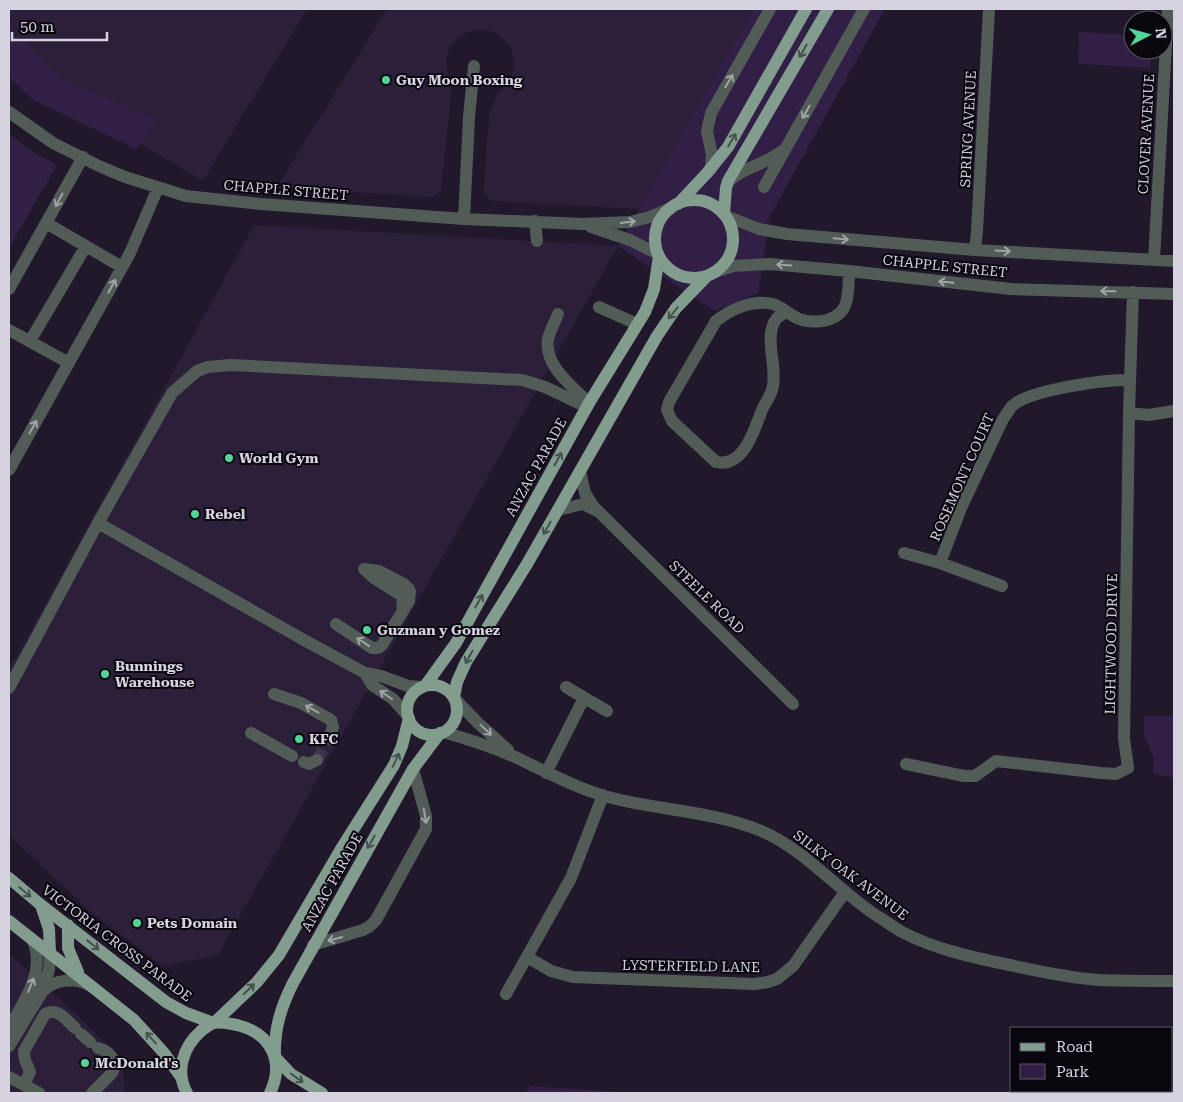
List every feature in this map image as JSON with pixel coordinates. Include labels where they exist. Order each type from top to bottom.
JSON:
[{"type":"main road","points":[[710,275],[692,279],[681,277],[666,267],[658,255],[655,238],[656,228],[661,218],[711,169],[734,136],[806,9]]},
{"type":"main road","points":[[455,698],[442,686],[435,684],[424,686],[416,691],[410,698],[407,708],[408,717],[413,727],[422,733],[432,734],[442,732],[452,726],[458,707],[455,698],[457,682],[466,662],[558,510],[663,325],[676,308],[710,275],[724,265],[731,248],[732,233],[725,215],[727,184],[828,9]]},
{"type":"main road","points":[[675,206],[687,201],[698,200],[709,204],[725,215]]},
{"type":"main road","name":"ANZAC PARADE","points":[[424,686],[456,643],[588,405],[637,324],[652,296],[658,255]]},
{"type":"main road","name":"ANZAC PARADE","points":[[181,1083],[182,1062],[190,1043],[199,1032],[214,1023],[261,977],[279,955],[340,849],[394,765],[400,752],[408,717]]},
{"type":"main road","name":"ANZAC PARADE","points":[[270,1093],[276,1074],[275,1040],[280,1011],[287,994],[413,769],[442,732]]},
{"type":"main road","name":"VICTORIA CROSS PARADE","points":[[9,878],[166,1002],[186,1013],[214,1023],[230,1024],[250,1029],[263,1039],[275,1057],[291,1074],[322,1093]]},
{"type":"main road","points":[[41,905],[49,929],[50,953]]},
{"type":"main road","points":[[9,921],[125,1012],[148,1034],[164,1053],[187,1093]]},
{"type":"main road","points":[[68,925],[70,953],[77,970],[83,978]]},
{"type":"street","points":[[711,169],[712,155],[707,131],[711,113],[770,9]]},
{"type":"street","points":[[764,187],[864,9]]},
{"type":"street","name":"SPRING AVENUE","points":[[975,250],[989,9]]},
{"type":"street","name":"CLOVER AVENUE","points":[[1154,260],[1168,9]]},
{"type":"street","points":[[464,219],[468,117],[474,66]]},
{"type":"street","name":"CHAPPLE STREET","points":[[9,112],[53,143],[83,158],[124,177],[186,196],[234,202],[464,219],[582,224],[630,222],[650,217],[675,206]]},
{"type":"street","points":[[727,184],[741,172],[770,159],[785,148]]},
{"type":"street","points":[[9,289],[83,158]]},
{"type":"street","points":[[9,470],[130,253],[158,188]]},
{"type":"street","name":"CHAPPLE STREET","points":[[725,215],[759,229],[780,233],[975,250],[1174,261]]},
{"type":"street","points":[[536,222],[536,242]]},
{"type":"street","points":[[46,223],[122,267]]},
{"type":"street","name":"CHAPPLE STREET","points":[[582,224],[630,240],[658,255]]},
{"type":"street","points":[[30,341],[86,246]]},
{"type":"street","name":"CHAPPLE STREET","points":[[710,275],[733,266],[769,264],[1010,289],[1174,294]]},
{"type":"street","points":[[786,312],[777,318],[774,324],[771,335],[774,374],[772,389],[748,444],[732,460],[721,463],[716,462],[672,421],[667,410],[669,402],[709,331],[724,314],[746,305],[762,302],[774,304],[786,312],[808,321],[830,320],[839,316],[844,309],[848,294],[849,271]]},
{"type":"street","name":"LIGHTWOOD DRIVE","points":[[906,764],[964,776],[975,776],[996,762],[1101,774],[1116,774],[1128,768],[1124,738],[1129,413],[1133,292]]},
{"type":"street","points":[[599,306],[637,324]]},
{"type":"street","points":[[558,314],[548,341],[549,355],[559,373],[588,405]]},
{"type":"street","points":[[9,330],[69,363]]},
{"type":"street","points":[[9,688],[98,523],[172,393],[188,377],[208,366],[230,365],[512,379],[538,384],[588,405]]},
{"type":"street","name":"ROSEMONT COURT","points":[[940,563],[961,508],[1003,419],[1013,406],[1026,398],[1042,393],[1113,379],[1130,380]]},
{"type":"street","points":[[1129,413],[1148,415],[1174,411]]},
{"type":"street","name":"STEELE ROAD","points":[[580,471],[586,497],[599,513]]},
{"type":"street","name":"STEELE ROAD","points":[[558,510],[583,504],[592,507],[793,704]]},
{"type":"street","points":[[98,523],[365,673],[381,676],[408,686],[424,686]]},
{"type":"street","name":"ROSEMONT COURT","points":[[904,553],[940,563],[1002,586]]},
{"type":"street","points":[[336,624],[376,649],[382,645],[409,601],[409,588],[404,584],[379,571],[364,569]]},
{"type":"street","points":[[365,673],[372,684],[393,699],[408,717]]},
{"type":"street","points":[[566,687],[607,711]]},
{"type":"street","points":[[274,694],[301,703],[331,720],[333,727],[329,739]]},
{"type":"street","name":"SILKY OAK AVENUE","points":[[455,698],[478,723],[518,758]]},
{"type":"street","points":[[546,772],[584,698]]},
{"type":"street","name":"SILKY OAK AVENUE","points":[[442,732],[482,744],[518,758],[546,772],[603,795],[714,816],[758,830],[783,842],[808,859],[845,892],[874,914],[903,932],[950,951],[1008,965],[1099,980],[1174,981]]},
{"type":"street","points":[[251,733],[309,764],[317,760]]},
{"type":"street","points":[[313,945],[363,930],[376,920],[426,829],[426,816],[413,769]]},
{"type":"street","points":[[506,994],[572,878],[603,795]]},
{"type":"street","name":"LYSTERFIELD LANE","points":[[527,957],[551,971],[573,977],[754,984],[768,982],[777,979],[793,966],[845,892]]},
{"type":"street","points":[[9,1028],[27,995],[36,972],[38,955],[32,939]]},
{"type":"street","points":[[42,992],[49,970],[50,953]]},
{"type":"street","points":[[9,1046],[42,992],[50,984],[79,981],[93,987]]},
{"type":"street","points":[[24,1085],[30,1072],[34,1050],[49,1022],[54,1019],[106,1051],[114,1060],[115,1066],[112,1073],[92,1093]]},
{"type":"street","points":[[9,1077],[39,1093]]},
{"type":"shaded area","points":[[9,9],[307,9],[203,181],[26,76],[9,58]]},
{"type":"shaded area","points":[[387,9],[753,9],[640,209],[491,201],[484,192],[490,110],[497,96],[510,80],[515,61],[510,46],[505,40],[495,32],[479,29],[463,34],[451,45],[447,55],[446,63],[451,95],[441,190],[434,197],[276,188]]},
{"type":"shaded area","points":[[254,225],[618,246],[218,955],[163,966],[90,912],[9,835],[9,670]]},
{"type":"shaded area","points":[[9,954],[77,1015],[122,1060],[125,1093],[9,1093]]},
{"type":"green space","points":[[753,9],[885,9],[770,216],[758,293],[714,311],[618,246]]},
{"type":"green space","points":[[9,26],[61,79],[158,120],[136,149],[33,100],[9,77]]},
{"type":"green space","points":[[1079,32],[1123,34],[1123,60],[1150,60],[1150,68],[1078,64]]},
{"type":"green space","points":[[9,134],[35,153],[57,165],[9,248]]},
{"type":"green space","points":[[1144,716],[1174,716],[1174,778],[1153,773],[1154,759],[1144,735]]},
{"type":"green space","points":[[530,1086],[637,1093],[526,1093]]},
{"type":"tunnel","points":[[317,760],[329,739]]},
{"type":"place","name":"Guy Moon Boxing","points":[[386,80]]},
{"type":"place","name":"World Gym","points":[[229,458]]},
{"type":"place","name":"Rebel","points":[[195,514]]},
{"type":"place","name":"Guzman y Gomez","points":[[367,630]]},
{"type":"place","name":"Bunnings Warehouse","points":[[105,674]]},
{"type":"place","name":"KFC","points":[[299,739]]},
{"type":"place","name":"Pets Domain","points":[[137,923]]},
{"type":"place","name":"McDonald's","points":[[85,1063]]}]
